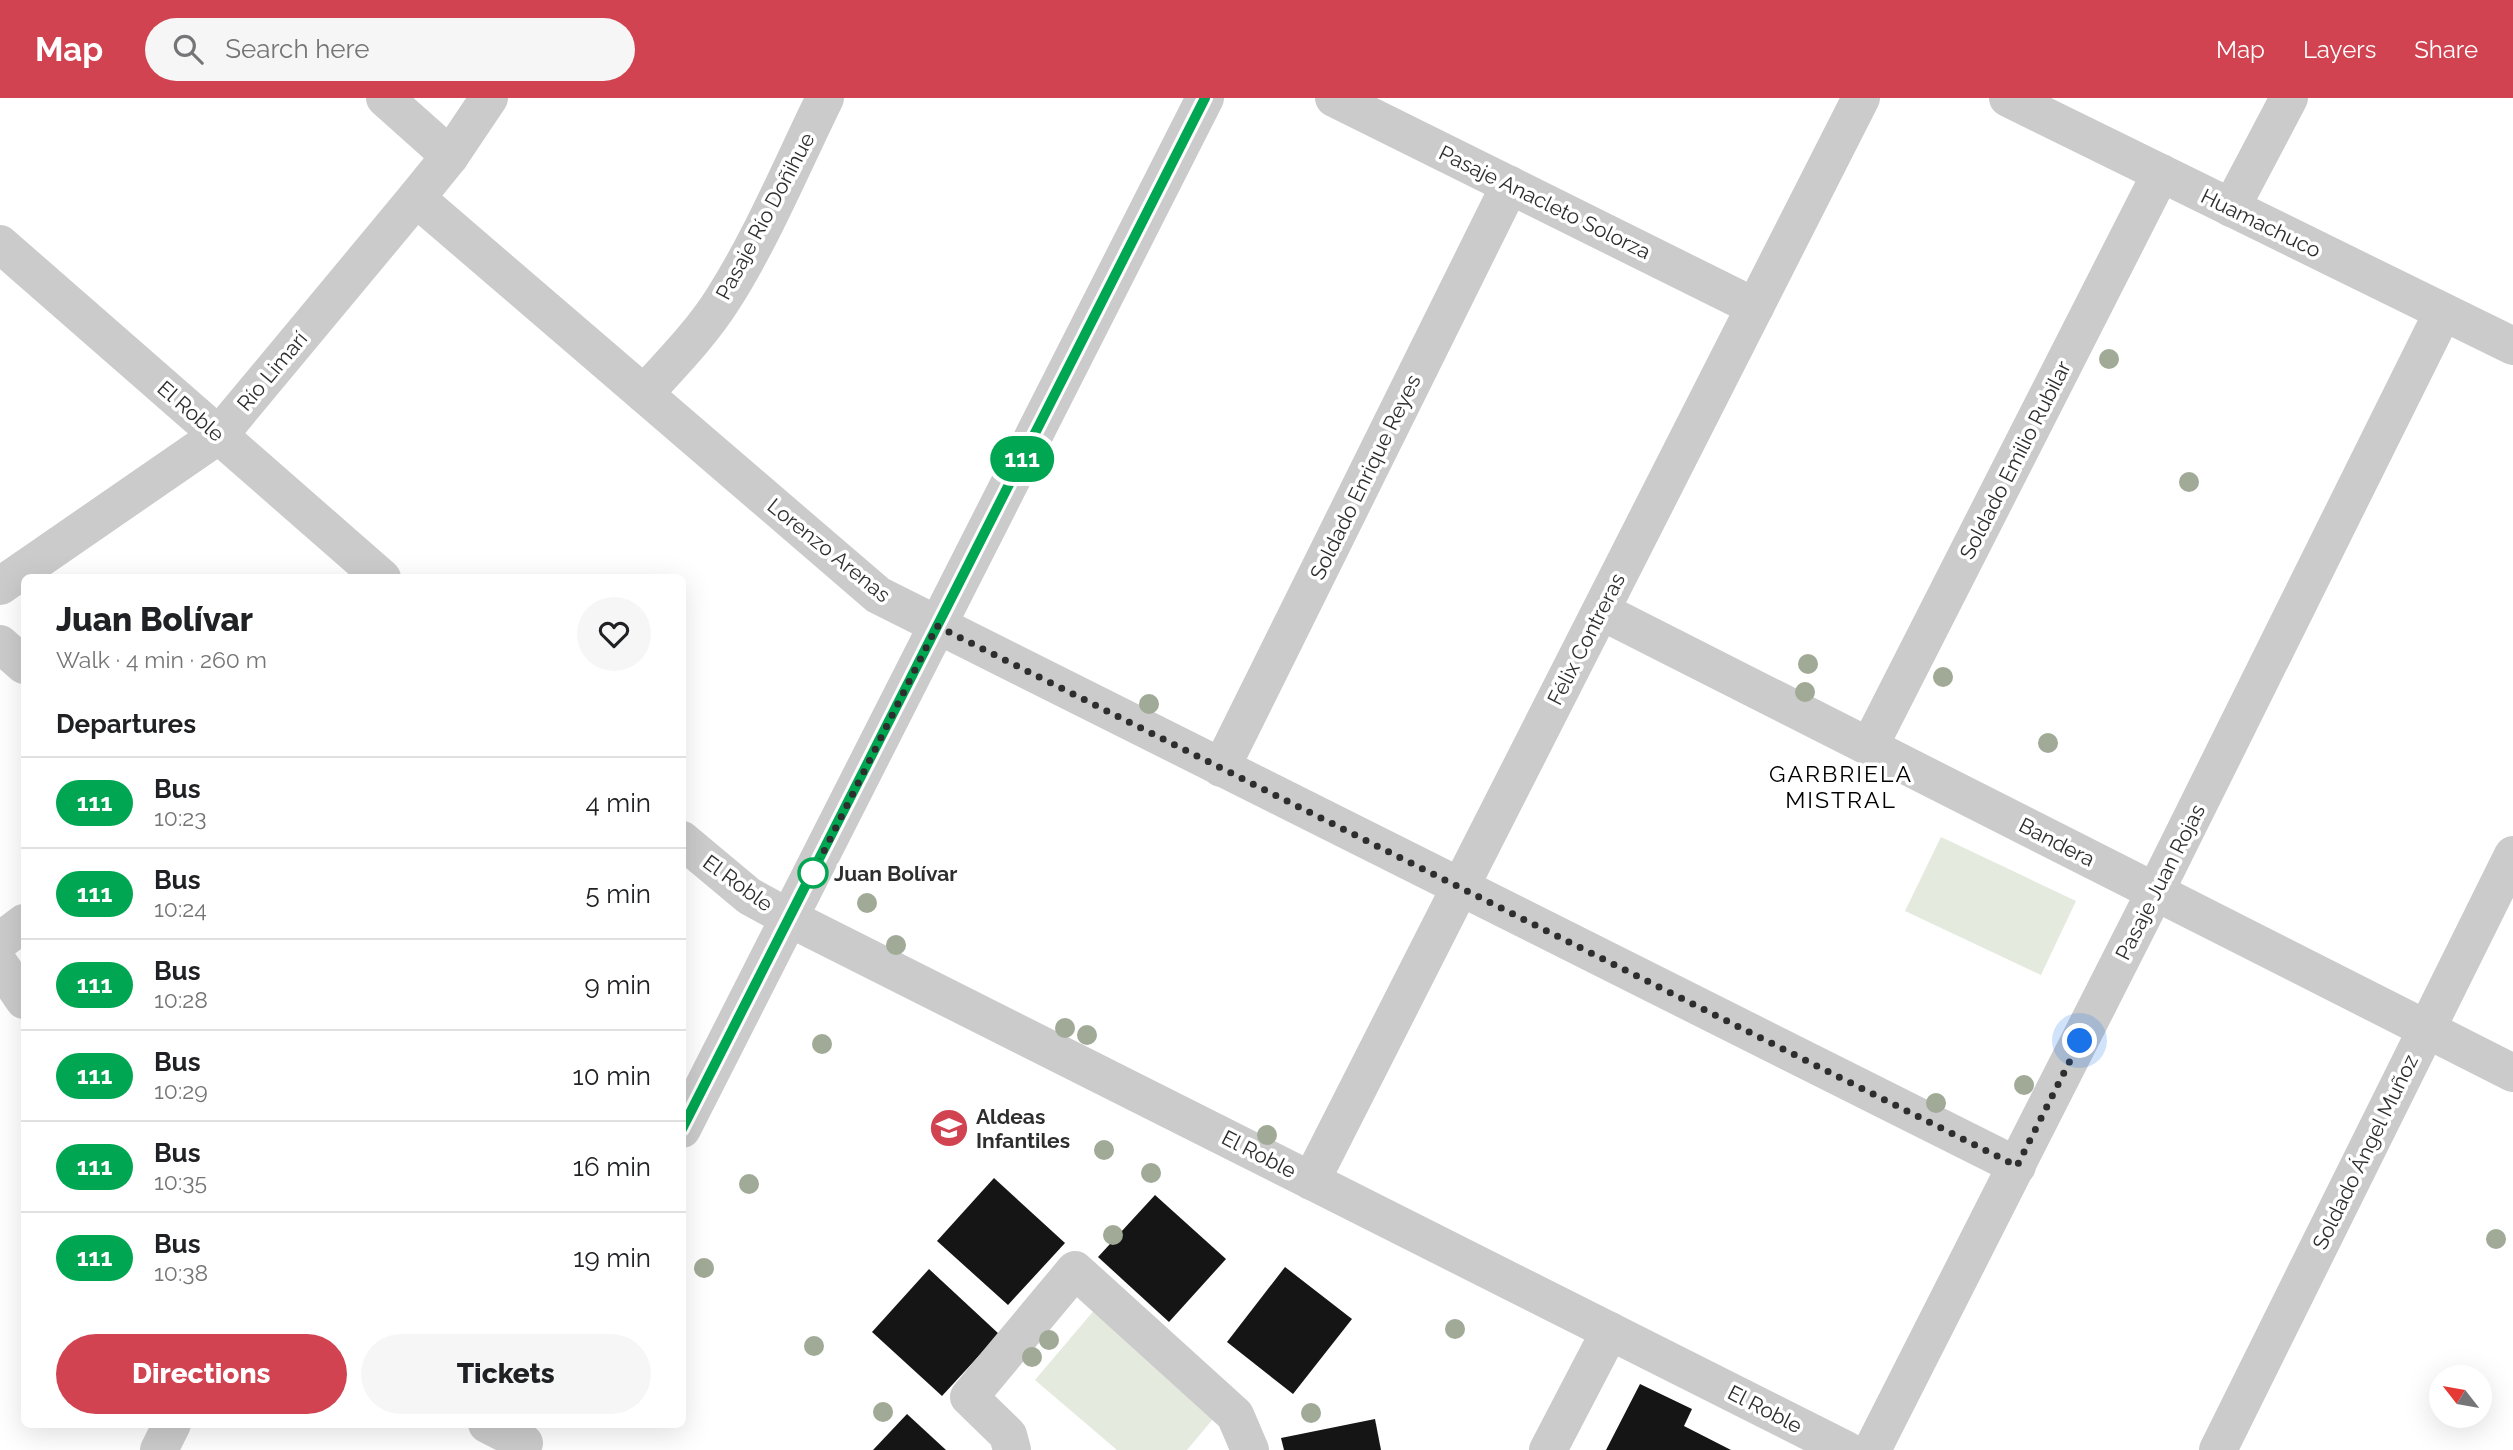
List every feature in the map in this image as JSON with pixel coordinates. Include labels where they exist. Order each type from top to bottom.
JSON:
[{"type":"street","points":[[385,98],[450,156]]},
{"type":"street","name":"Río Limarí","points":[[0,586],[219,435],[450,156],[489,98]]},
{"type":"street","name":"Pasaje Río Doñihue","points":[[644,394],[696,336],[722,301],[825,98]]},
{"type":"street","points":[[686,1121],[1205,98]]},
{"type":"street","name":"Pasaje Anacleto Solorza","points":[[1334,98],[1755,307]]},
{"type":"street","name":"Félix Contreras","points":[[1311,1181],[1861,98]]},
{"type":"street","name":"Huamachuco","points":[[2008,98],[2513,346]]},
{"type":"street","points":[[2231,208],[2289,98]]},
{"type":"street","name":"Soldado Emilio Rubilar","points":[[1870,747],[2161,173]]},
{"type":"street","name":"Soldado Enrique Reyes","points":[[1221,768],[1510,185]]},
{"type":"street","name":"Lorenzo Arenas","points":[[416,198],[878,595],[2017,1166]]},
{"type":"street","name":"El Roble","points":[[0,244],[377,574]]},
{"type":"street","name":"Pasaje Juan Rojas","points":[[1872,1450],[2155,892],[2443,312]]},
{"type":"street","name":"Bandera","points":[[1601,611],[2513,1073]]},
{"type":"street","points":[[0,644],[21,662]]},
{"type":"street","name":"El Roble","points":[[686,843],[749,896],[789,918],[1846,1450]]},
{"type":"street","name":"Soldado Ángel Muñoz","points":[[2218,1450],[2513,855]]},
{"type":"street","points":[[0,940],[21,925]]},
{"type":"street","points":[[0,965],[21,996]]},
{"type":"street","points":[[1012,1450],[1008,1435],[969,1397],[1075,1270],[1235,1415],[1250,1450]]},
{"type":"street","points":[[1548,1450],[1609,1331]]},
{"type":"street","points":[[159,1450],[170,1428]]},
{"type":"street","points":[[497,1428],[526,1439]]},
{"type":"shaded area","points":[[1941,837],[2076,901],[2041,975],[1905,911]]},
{"type":"shaded area","points":[[1096,1308],[1218,1413],[1187,1450],[1117,1450],[1035,1380]]},
{"type":"building","points":[[994,1178],[1065,1243],[1008,1305],[937,1241]]},
{"type":"building","points":[[1155,1195],[1226,1259],[1169,1322],[1098,1257]]},
{"type":"building","points":[[1285,1267],[1352,1319],[1293,1394],[1227,1342]]},
{"type":"building","points":[[929,1269],[999,1334],[942,1396],[872,1332]]},
{"type":"building","points":[[1640,1384],[1692,1409],[1684,1426],[1731,1450],[1606,1450]]},
{"type":"building","points":[[907,1414],[946,1450],[873,1450]]},
{"type":"building","points":[[1375,1419],[1381,1450],[1284,1450],[1281,1438]]},
{"type":"bus line","name":"111","points":[[686,1121],[1205,98]]},
{"type":"place","name":"Juan Bolívar","points":[[813,873]]},
{"type":"place","name":"Aldeas Infantiles","points":[[949,1128]]},
{"type":"district","name":"GARBRIELA MISTRAL","points":[[1841,786]]},
{"type":"route","points":[[813,873],[937,626],[2017,1166],[2080,1041]]}]
